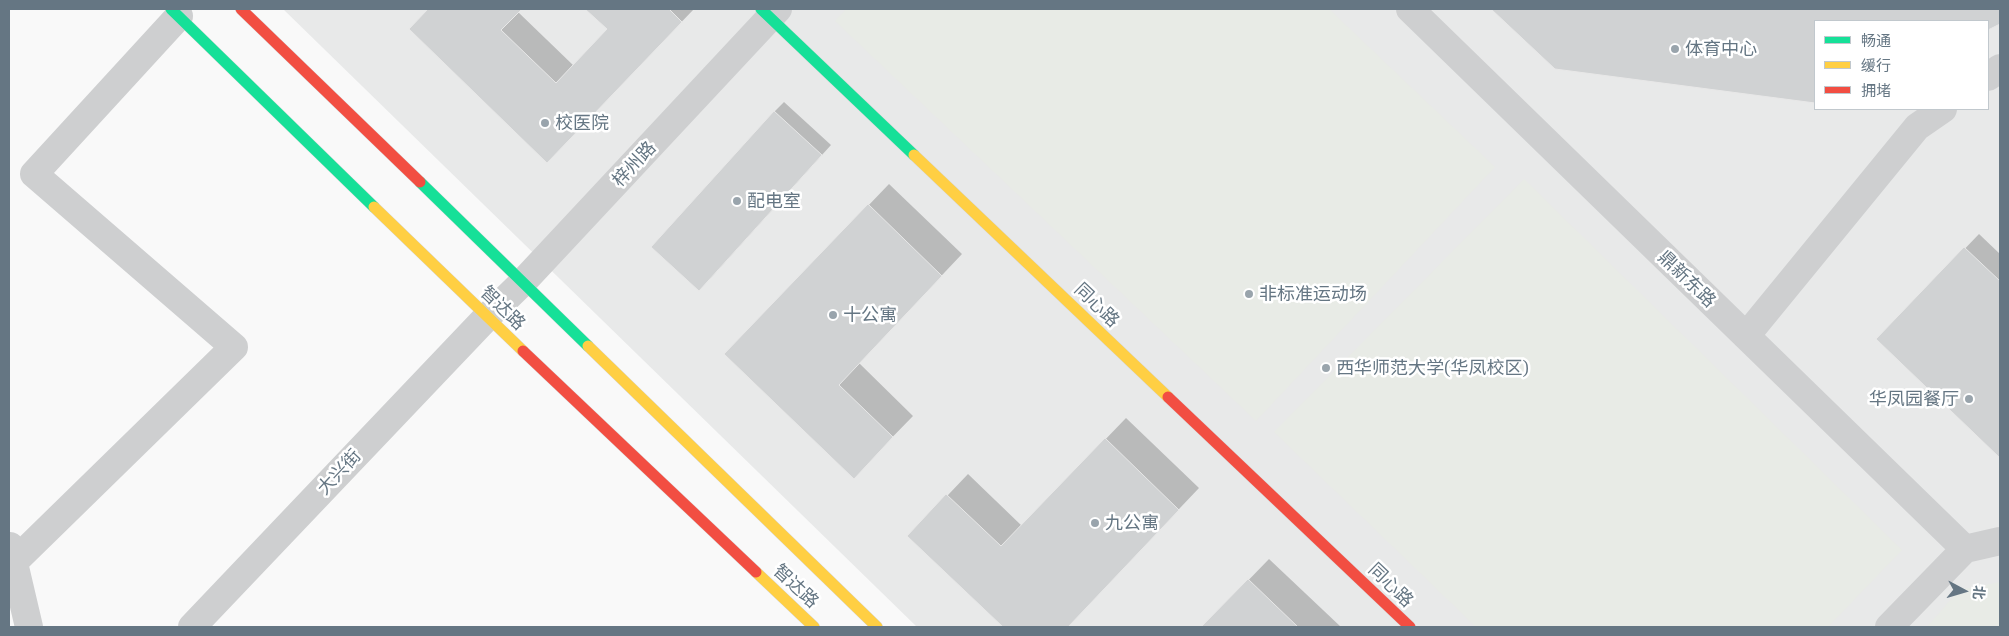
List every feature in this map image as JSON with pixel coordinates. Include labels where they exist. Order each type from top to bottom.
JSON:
[{"type":"street","name":"智达路","points":[[241,9],[877,627]]},
{"type":"street","name":"鼎新东路","points":[[1410,9],[1965,549]]},
{"type":"street","name":"智达路","points":[[175,12],[487,317],[814,627]]},
{"type":"street","points":[[29,627],[12,554],[234,346],[34,174],[175,12]]},
{"type":"street","name":"梓州路","points":[[487,317],[522,284],[770,12]]},
{"type":"street","name":"同心路","points":[[770,12],[1410,627]]},
{"type":"street","points":[[1989,76],[2000,68]]},
{"type":"street","points":[[1746,336],[1917,127],[1942,110]]},
{"type":"street","name":"大兴街","points":[[192,627],[487,317]]},
{"type":"street","points":[[1889,627],[1965,549],[2000,541]]},
{"type":"shaded area","name":"西华师范大学(华凤校区)","points":[[283,9],[2000,9],[2000,627],[917,627]]},
{"type":"shaded area","name":"非标准运动场","points":[[846,9],[1329,9],[1495,167],[1256,421],[835,21]]},
{"type":"shaded area","points":[[1524,179],[1902,550],[1828,627],[1476,627],[1274,432]]},
{"type":"shaded area","points":[[2000,582],[2000,627],[1927,627],[1959,590]]},
{"type":"building","name":"校医院","points":[[428,9],[522,9],[501,30],[556,83],[607,29],[585,9],[669,9],[682,22],[547,163],[409,29]]},
{"type":"building","name":"体育中心","points":[[1491,9],[2000,9],[2000,24],[1989,30],[1989,20],[1814,20],[1814,103],[1555,69]]},
{"type":"building","name":"配电室","points":[[774,111],[822,155],[699,291],[651,247]]},
{"type":"building","name":"十公寓","points":[[868,204],[942,276],[839,385],[893,437],[854,479],[724,354]]},
{"type":"building","name":"华凤园餐厅","points":[[1964,247],[2000,281],[2000,458],[1876,339]]},
{"type":"building","name":"九公寓","points":[[1105,438],[1179,510],[1068,627],[1003,627],[907,536],[946,494],[1001,546]]},
{"type":"building","points":[[1248,579],[1298,627],[1201,627]]},
{"type":"traffic: fast","points":[[171,9],[374,207]]},
{"type":"traffic: fast","points":[[761,9],[914,155]]},
{"type":"traffic: fast","points":[[420,182],[588,346]]},
{"type":"traffic: slow","points":[[914,155],[1168,397]]},
{"type":"traffic: slow","points":[[374,207],[523,351]]},
{"type":"traffic: slow","points":[[588,346],[877,627]]},
{"type":"traffic: slow","points":[[756,572],[814,627]]},
{"type":"traffic: jam","points":[[241,9],[420,182]]},
{"type":"traffic: jam","points":[[523,351],[756,572]]},
{"type":"traffic: jam","points":[[1168,397],[1410,627]]},
{"type":"place","name":"体育中心","points":[[1675,49]]},
{"type":"place","name":"校医院","points":[[545,123]]},
{"type":"place","name":"配电室","points":[[737,201]]},
{"type":"place","name":"非标准运动场","points":[[1249,294]]},
{"type":"place","name":"十公寓","points":[[833,315]]},
{"type":"place","name":"西华师范大学(华凤校区)","points":[[1326,368]]},
{"type":"place","name":"华凤园餐厅","points":[[1969,399]]},
{"type":"place","name":"九公寓","points":[[1095,523]]}]
